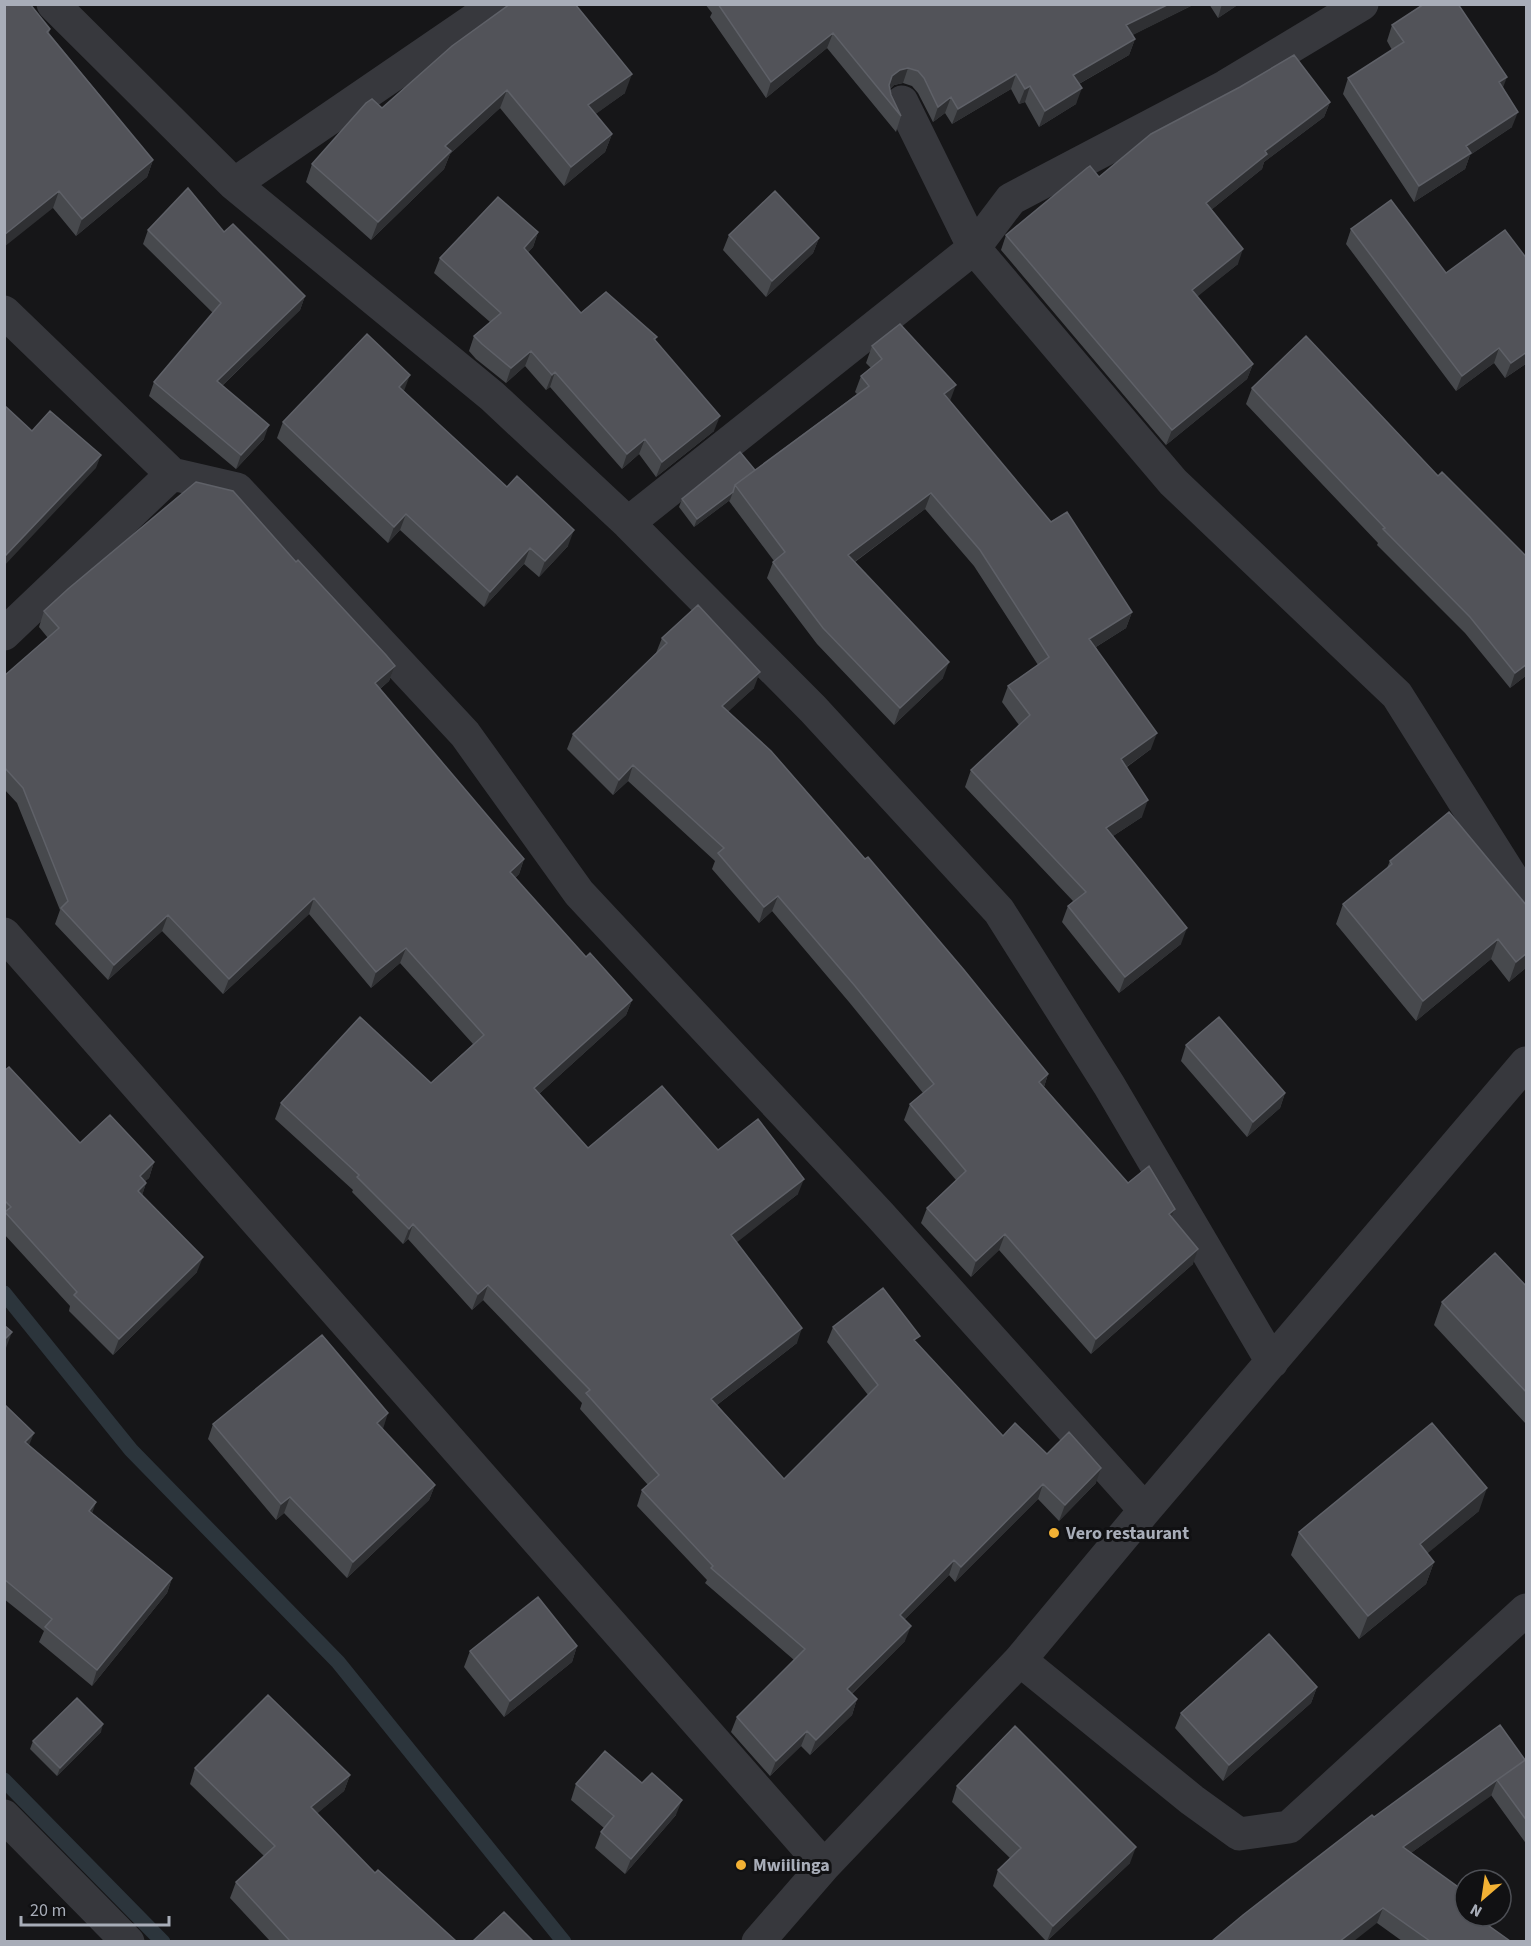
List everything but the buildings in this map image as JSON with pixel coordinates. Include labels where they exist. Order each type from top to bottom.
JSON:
[{"type":"street","points":[[53,4],[234,184],[492,396],[628,523],[813,709],[999,911],[1109,1085],[1272,1362]]},
{"type":"street","points":[[234,184],[497,4]]},
{"type":"street","points":[[628,523],[974,248],[1011,199],[1226,86],[1362,4]]},
{"type":"street","points":[[902,102],[974,248],[1173,482],[1397,695],[1527,900]]},
{"type":"street","points":[[4,312],[172,474],[237,489],[465,734],[579,893],[880,1215],[1145,1510]]},
{"type":"street","points":[[4,634],[172,474]]},
{"type":"street","points":[[4,934],[824,1866]]},
{"type":"street","points":[[758,1941],[824,1866],[1020,1660],[1145,1510],[1527,1063]]},
{"type":"street","points":[[1020,1660],[1192,1800],[1239,1834],[1289,1827],[1527,1610]]},
{"type":"street","points":[[4,1816],[128,1941]]},
{"type":"waterway","points":[[4,1293],[131,1450],[338,1662],[564,1942]]},
{"type":"waterway","points":[[4,1780],[163,1942]]},
{"type":"place","name":"Vero restaurant","points":[[1054,1533]]},
{"type":"place","name":"Mwiilinga","points":[[741,1865]]}]
